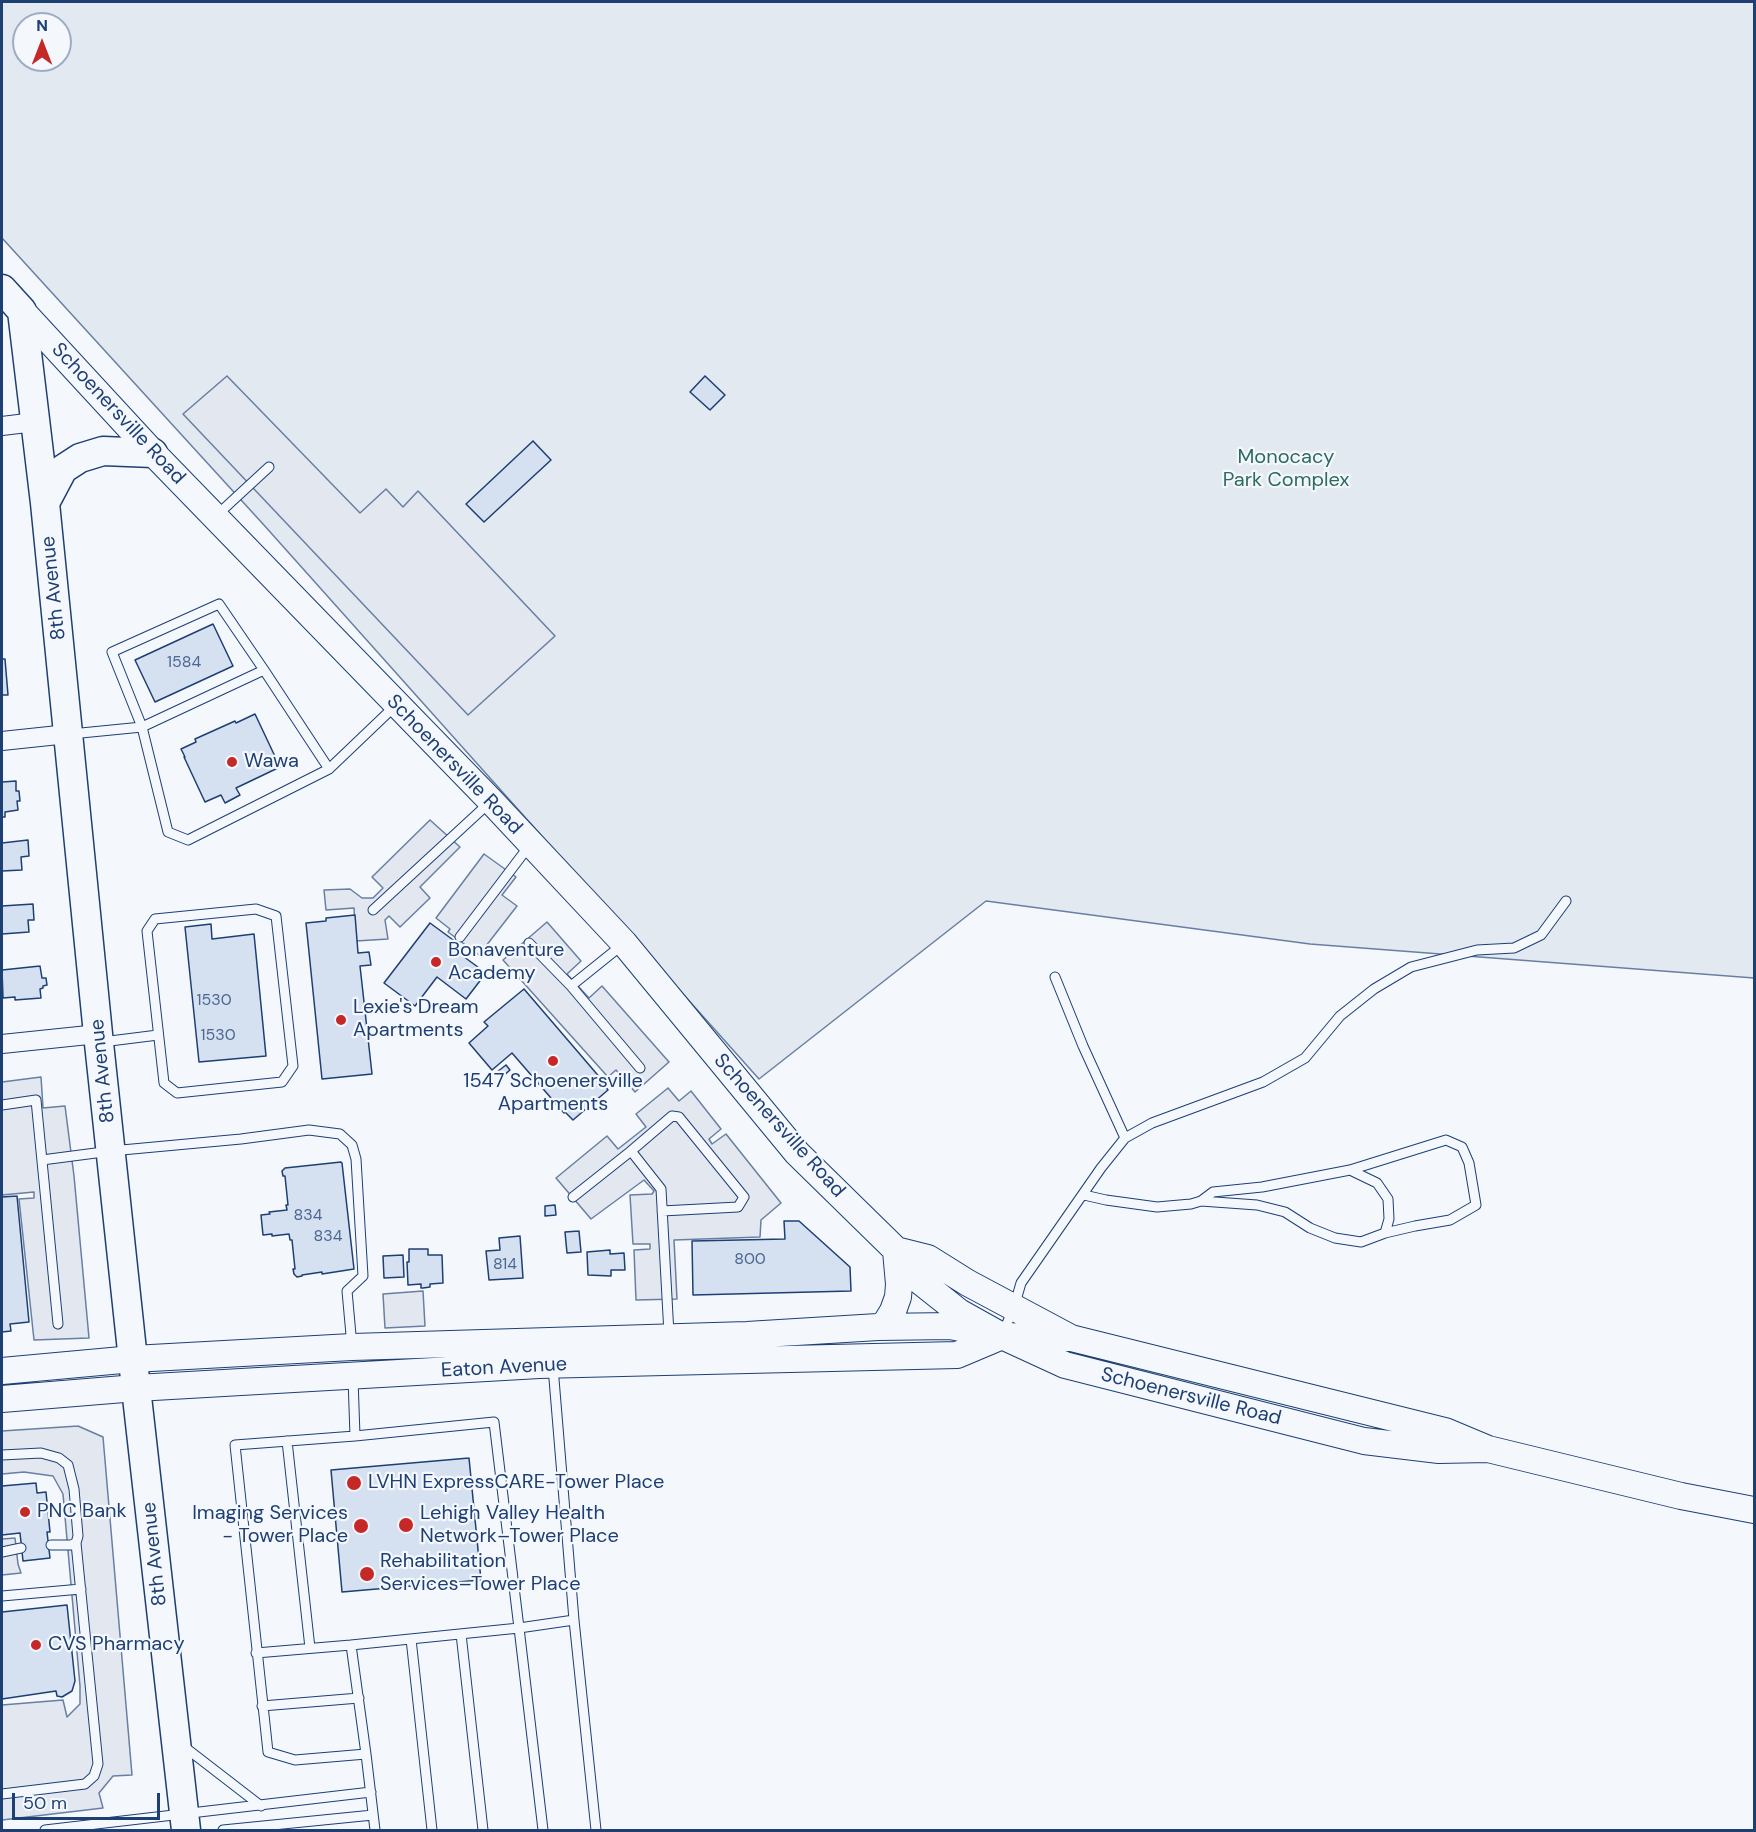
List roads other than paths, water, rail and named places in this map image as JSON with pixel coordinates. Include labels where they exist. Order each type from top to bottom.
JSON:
[{"type":"main road","name":"Schoenersville Road","points":[[2,289],[153,453],[491,801],[624,943],[797,1153],[896,1250],[911,1274],[959,1312],[1002,1336],[1065,1365],[1364,1441],[1439,1450],[1488,1449]]},
{"type":"main road","name":"8th Avenue","points":[[22,311],[45,503],[136,1388],[185,1822]]},
{"type":"main road","points":[[45,503],[63,469],[80,458],[103,452],[153,453]]},
{"type":"main road","name":"Schoenersville Road","points":[[896,1250],[928,1258],[968,1283],[1071,1338],[1445,1431],[1488,1449],[1681,1496],[1755,1510]]},
{"type":"main road","points":[[878,1327],[885,1324],[898,1296],[896,1250]]},
{"type":"main road","name":"Eaton Avenue","points":[[2,1371],[133,1359],[352,1347],[766,1334],[878,1327],[950,1326],[1002,1336],[1071,1338]]},
{"type":"main road","name":"Eaton Avenue","points":[[2,1399],[136,1388],[553,1365],[957,1355],[1002,1336]]},
{"type":"street","points":[[2,426],[35,422]]},
{"type":"street","points":[[2,741],[68,735]]},
{"type":"street","points":[[2,1044],[99,1038]]},
{"type":"lane","points":[[215,517],[269,467]]},
{"type":"lane","points":[[329,769],[219,604],[112,652],[142,727],[168,832],[188,840],[329,769],[396,705]]},
{"type":"lane","points":[[68,735],[142,727],[264,670]]},
{"type":"lane","points":[[373,910],[491,801]]},
{"type":"lane","points":[[460,937],[531,844]]},
{"type":"lane","points":[[1002,1336],[1021,1283],[1125,1138],[1152,1123],[1263,1082],[1305,1058],[1340,1017],[1374,989],[1411,966],[1477,950],[1514,948],[1541,935],[1566,901]]},
{"type":"lane","points":[[256,909],[276,916],[293,1066],[282,1082],[177,1093],[164,1083],[158,1035],[147,931],[155,919],[256,909]]},
{"type":"lane","points":[[529,943],[571,986],[640,1068]]},
{"type":"lane","points":[[571,986],[624,943]]},
{"type":"lane","points":[[1055,977],[1083,1046],[1125,1138]]},
{"type":"lane","points":[[99,1038],[158,1035]]},
{"type":"lane","points":[[2,1105],[36,1100],[58,1324]]},
{"type":"lane","points":[[573,1197],[672,1116],[680,1117],[744,1197],[738,1207],[662,1211]]},
{"type":"lane","points":[[42,1160],[309,1130],[340,1134],[352,1145],[356,1160],[363,1276],[347,1291],[352,1347]]},
{"type":"lane","points":[[1084,1195],[1156,1207],[1191,1204],[1201,1201],[1213,1192],[1262,1187],[1350,1170],[1446,1140],[1462,1147],[1469,1163],[1476,1206],[1450,1220],[1384,1233],[1361,1242],[1335,1238],[1310,1228],[1285,1212],[1257,1205],[1201,1201]]},
{"type":"lane","points":[[631,1151],[661,1189],[669,1337]]},
{"type":"lane","points":[[1350,1170],[1377,1183],[1388,1198],[1389,1219],[1384,1233]]},
{"type":"lane","points":[[553,1365],[574,1620],[596,1830]]},
{"type":"lane","points":[[353,1376],[355,1436]]},
{"type":"lane","points":[[366,1754],[295,1760],[268,1752],[235,1445],[494,1422],[543,1830]]},
{"type":"lane","points":[[287,1441],[310,1648]]},
{"type":"lane","points":[[2,1455],[41,1453],[59,1458],[68,1465],[77,1517],[73,1544],[81,1589],[99,1764],[94,1776],[85,1784],[2,1794]]},
{"type":"lane","points":[[51,1545],[73,1544]]},
{"type":"lane","points":[[2,1552],[21,1548]]},
{"type":"lane","points":[[2,1596],[81,1589]]},
{"type":"lane","points":[[256,1653],[519,1628],[574,1620]]},
{"type":"lane","points":[[461,1634],[483,1830]]},
{"type":"lane","points":[[411,1639],[432,1830]]},
{"type":"lane","points":[[351,1645],[375,1830]]},
{"type":"lane","points":[[262,1706],[359,1698]]},
{"type":"lane","points":[[176,1741],[261,1806]]},
{"type":"lane","points":[[45,1830],[185,1822],[261,1806],[371,1792]]},
{"type":"lane","points":[[223,1830],[373,1815]]},
{"type":"place","name":"Wawa","points":[[232,762]]},
{"type":"place","name":"Bonaventure Academy","points":[[436,962]]},
{"type":"place","name":"Lexie's Dream Apartments","points":[[341,1020]]},
{"type":"place","name":"1547 Schoenersville Apartments","points":[[553,1061]]},
{"type":"place","name":"LVHN ExpressCARE-Tower Place","points":[[354,1483]]},
{"type":"place","name":"PNC Bank","points":[[25,1512]]},
{"type":"place","name":"Lehigh Valley Health Network–Tower Place","points":[[406,1525]]},
{"type":"place","name":"Imaging Services - Tower Place","points":[[361,1526]]},
{"type":"place","name":"Rehabilitation Services–Tower Place","points":[[367,1574]]},
{"type":"place","name":"CVS Pharmacy","points":[[36,1645]]},
{"type":"park label","name":"Monocacy Park Complex","points":[[1286,470]]}]
